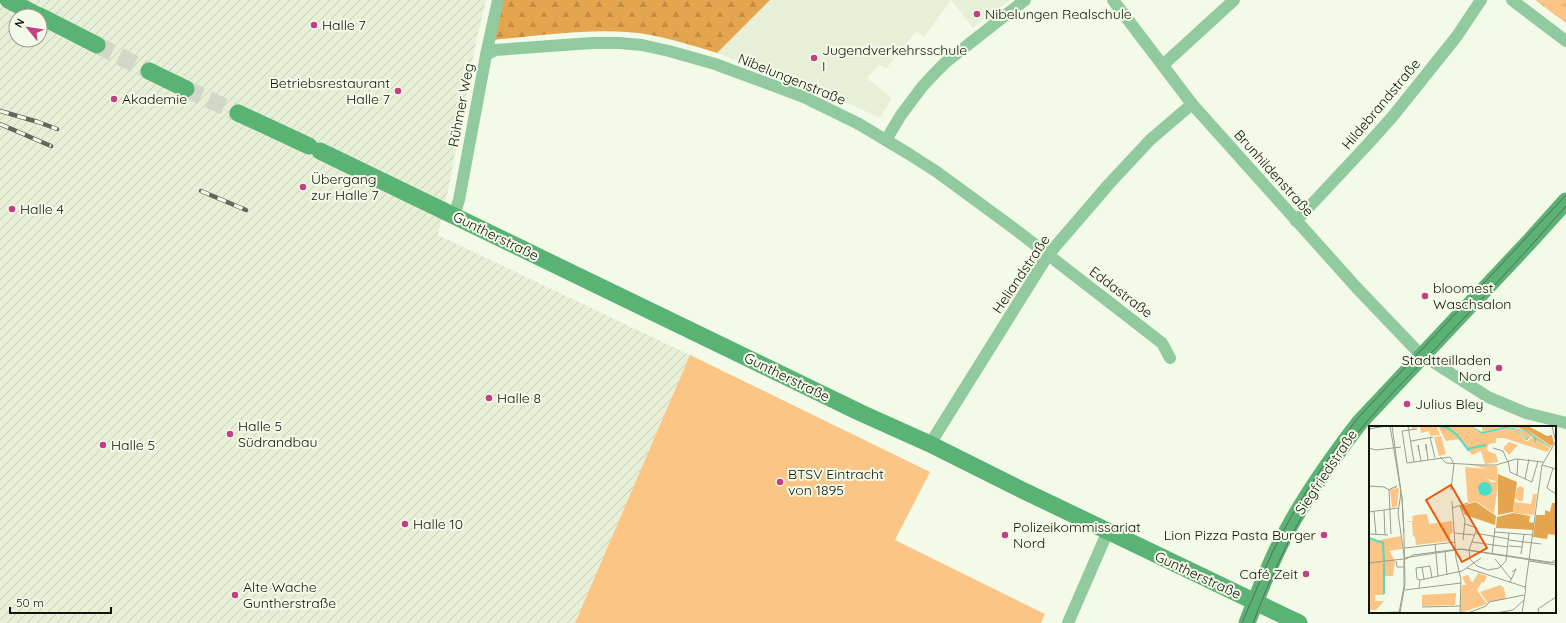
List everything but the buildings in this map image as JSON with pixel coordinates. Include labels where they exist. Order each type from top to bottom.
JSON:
[{"type":"street","points":[[8,0],[24,8]]},
{"type":"street","name":"Rühmer Weg","points":[[454,215],[459,200],[486,55],[498,0]]},
{"type":"street","points":[[886,140],[901,115],[933,75],[946,62],[1025,0]]},
{"type":"street","name":"Brunhildenstraße","points":[[1113,0],[1192,104],[1296,221],[1422,356],[1488,397],[1526,413],[1566,423]]},
{"type":"street","points":[[1163,65],[1234,0]]},
{"type":"street","name":"Hildebrandstraße","points":[[1296,221],[1393,116],[1457,36],[1481,0]]},
{"type":"street","points":[[1512,0],[1566,41]]},
{"type":"street","points":[[48,20],[97,45]]},
{"type":"street","name":"Nibelungenstraße","points":[[486,55],[496,50],[592,43],[619,43],[642,45],[669,51],[722,67],[804,98],[859,124],[936,172],[1048,255]]},
{"type":"street","points":[[149,71],[186,89]]},
{"type":"street","name":"Heliandstraße","points":[[930,444],[1048,255],[1150,140],[1192,104]]},
{"type":"street","name":"Guntherstraße","points":[[238,113],[454,215],[1299,623]]},
{"type":"street","name":"Siegfriedstraße","points":[[1247,623],[1255,601],[1286,532],[1317,480],[1360,422],[1566,201]]},
{"type":"street","name":"Eddastraße","points":[[1048,255],[1162,343],[1170,358]]},
{"type":"street","points":[[1068,623],[1108,531]]},
{"type":"shaded area","points":[[0,0],[486,0],[476,42],[449,186],[438,235],[690,355],[575,623],[0,623]]},
{"type":"shaded area","name":"Jugendverkehrsschule I","points":[[770,0],[951,0],[924,37],[916,31],[886,69],[879,64],[867,78],[892,98],[880,118],[824,92],[717,53]]},
{"type":"shaded area","name":"Nibelungen Realschule","points":[[951,0],[1010,0],[973,28]]},
{"type":"green space","points":[[503,0],[770,0],[717,53],[661,37],[638,33],[610,31],[577,32],[493,40]]},
{"type":"green space","points":[[1535,0],[1566,0],[1566,23]]},
{"type":"green space","name":"BTSV Eintracht von 1895","points":[[690,355],[930,472],[895,540],[1045,614],[1041,623],[575,623]]},
{"type":"tunnel","points":[[97,45],[149,71]]},
{"type":"tunnel","points":[[186,89],[238,113]]},
{"type":"tram line","points":[[1242,623],[1281,535],[1323,467],[1357,419],[1566,195]]},
{"type":"tram line","points":[[1253,623],[1271,578],[1303,514],[1343,452],[1386,400],[1500,279],[1566,206]]},
{"type":"railway","points":[[0,111],[57,129]]},
{"type":"railway","points":[[0,124],[51,146]]},
{"type":"railway","points":[[201,191],[246,210]]},
{"type":"place","name":"Nibelungen Realschule","points":[[977,14]]},
{"type":"place","name":"Halle 7","points":[[314,25]]},
{"type":"place","name":"Jugendverkehrsschule I","points":[[814,58]]},
{"type":"place","name":"Betriebsrestaurant Halle 7","points":[[398,91]]},
{"type":"place","name":"Akademie","points":[[114,99]]},
{"type":"place","name":"Übergang zur Halle 7","points":[[303,187]]},
{"type":"place","name":"Halle 4","points":[[12,209]]},
{"type":"place","name":"bloomest Waschsalon","points":[[1425,296]]},
{"type":"place","name":"Stadtteilladen Nord","points":[[1499,368]]},
{"type":"place","name":"Halle 8","points":[[489,398]]},
{"type":"place","name":"Julius Bley","points":[[1407,404]]},
{"type":"place","name":"Halle 5 Südrandbau","points":[[230,434]]},
{"type":"place","name":"Halle 5","points":[[103,445]]},
{"type":"place","name":"BTSV Eintracht von 1895","points":[[780,482]]},
{"type":"place","name":"Halle 10","points":[[405,524]]},
{"type":"place","name":"Polizeikommissariat Nord","points":[[1005,535]]},
{"type":"place","name":"Lion Pizza Pasta Burger","points":[[1324,535]]},
{"type":"place","name":"Café Zeit","points":[[1306,574]]},
{"type":"place","name":"Alte Wache Guntherstraße","points":[[235,595]]}]
